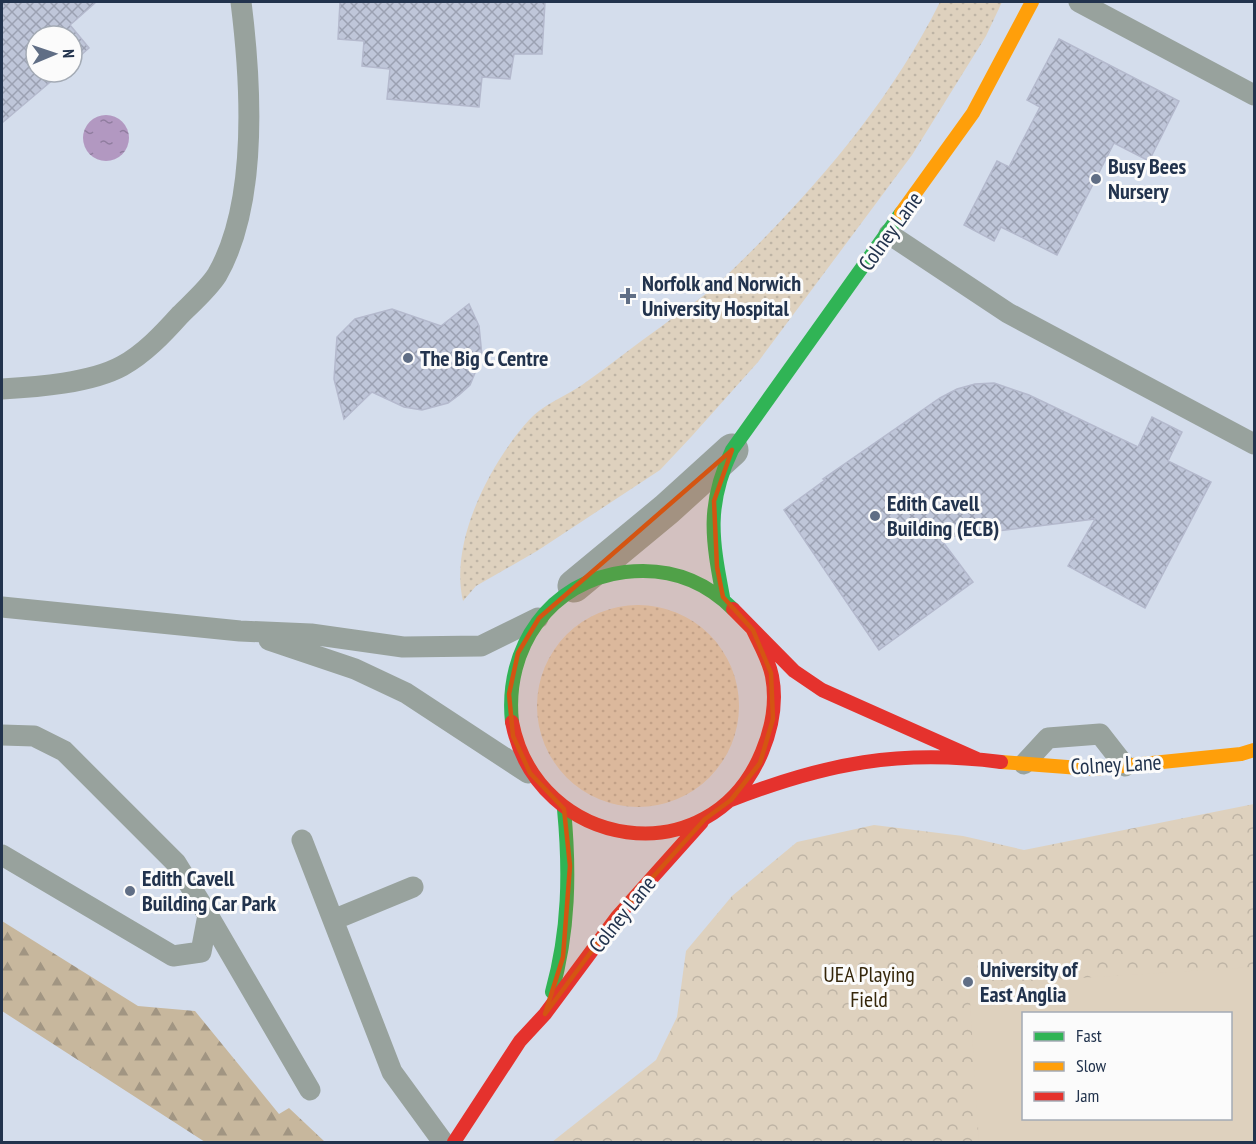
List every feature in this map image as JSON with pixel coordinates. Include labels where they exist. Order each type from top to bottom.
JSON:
[{"type":"street","name":"Colney Lane","points":[[723,597],[717,567],[713,519],[717,484],[732,450],[825,318],[890,234],[973,113],[1032,2]]},
{"type":"street","name":"Colney Lane","points":[[705,819],[670,832],[633,835],[597,827],[564,809],[530,773],[513,736],[509,694],[518,653],[539,618],[565,593],[668,509],[732,450]]},
{"type":"street","name":"Colney Lane","points":[[565,593],[595,577],[628,570],[662,570],[694,580],[723,597],[787,666],[821,690],[977,759]]},
{"type":"street","name":"Colney Lane","points":[[731,800],[759,763],[773,719],[771,673],[753,630]]},
{"type":"street","name":"Colney Lane","points":[[454,1143],[520,1041],[545,1014],[617,916],[705,819],[731,800],[770,784],[866,760],[913,756],[977,759],[1074,769],[1241,754],[1254,750]]},
{"type":"street","name":"Colney Lane","points":[[545,1014],[563,957],[570,903],[570,866],[564,809]]},
{"type":"lane","points":[[2,389],[72,381],[121,367],[159,339],[216,276],[239,222],[246,155],[250,101],[241,2]]},
{"type":"lane","points":[[1079,2],[1254,95]]},
{"type":"lane","points":[[890,234],[1008,313],[1254,444]]},
{"type":"lane","points":[[2,607],[240,631],[311,634],[404,647],[481,646],[539,618]]},
{"type":"lane","points":[[240,631],[356,669],[406,693],[530,773]]},
{"type":"lane","points":[[1024,764],[1048,738],[1101,734],[1125,766]]},
{"type":"lane","points":[[2,735],[34,736],[64,751],[176,863],[310,1090]]},
{"type":"lane","points":[[302,840],[392,1072],[443,1143]]},
{"type":"lane","points":[[2,855],[173,956],[201,952],[208,915]]},
{"type":"lane","points":[[333,920],[412,887]]},
{"type":"highlighted area","points":[[732,450],[714,501],[717,567],[723,597],[753,630],[771,673],[773,719],[760,763],[731,800],[705,819],[617,917],[545,1014],[563,957],[570,866],[564,809],[530,773],[513,736],[509,694],[518,653],[539,618]]},
{"type":"green space","points":[[940,2],[1002,2],[986,36],[912,155],[758,362],[660,470],[537,551],[476,586],[463,601],[460,578],[467,529],[487,481],[514,438],[541,410],[582,385],[701,297],[755,248],[844,150],[896,78]]},
{"type":"green space","points":[[638,605],[667,609],[686,617],[716,642],[727,658],[735,677],[739,706],[735,735],[727,754],[702,784],[686,795],[667,803],[638,807],[609,803],[590,795],[560,770],[549,754],[541,735],[537,706],[541,677],[549,658],[574,628],[590,617],[609,609]]},
{"type":"green space","name":"UEA Playing Field","points":[[1254,804],[1254,1142],[552,1142],[656,1060],[677,1017],[686,951],[732,896],[797,842],[874,825],[963,836],[1024,850]]},
{"type":"green space","points":[[2,921],[138,1006],[195,1011],[279,1114],[289,1108],[325,1142],[205,1142],[2,1011]]},
{"type":"green space","points":[[1254,967],[1254,1142],[979,1142],[969,985]]},
{"type":"water","points":[[106,115],[122,122],[129,138],[122,154],[106,161],[90,154],[83,138],[90,122]]},
{"type":"building","points":[[2,2],[96,2],[71,24],[24,24],[24,84],[48,84],[2,123]]},
{"type":"building","points":[[340,2],[545,2],[542,54],[514,54],[510,79],[482,77],[479,107],[387,99],[390,69],[362,66],[364,41],[338,39]]},
{"type":"building","points":[[1059,39],[1179,101],[1149,161],[1114,143],[1057,255],[1001,227],[994,241],[964,225],[997,161],[1009,167],[1040,107],[1027,100]]},
{"type":"building","points":[[84,42],[89,48],[84,52]]},
{"type":"building","name":"The Big C Centre","points":[[469,304],[479,326],[482,356],[470,385],[448,403],[422,410],[404,407],[372,392],[344,419],[334,379],[337,337],[355,319],[392,309],[441,326]]},
{"type":"building","name":"Edith Cavell Building (ECB)","points":[[994,383],[1029,395],[1138,447],[1152,417],[1182,432],[1168,461],[1211,482],[1145,608],[1068,566],[1095,519],[940,538],[973,582],[879,650],[784,510],[825,480],[823,479],[940,398],[957,389],[975,384]]},
{"type":"traffic: fast","points":[[723,597],[714,540],[715,505],[718,488],[732,450],[901,213]]},
{"type":"traffic: fast","points":[[512,722],[511,695],[524,644],[537,623],[554,604],[575,589],[598,578],[625,572],[655,571],[684,577],[697,583],[733,609]]},
{"type":"traffic: fast","points":[[552,992],[562,947],[567,901],[564,809]]},
{"type":"traffic: slow","points":[[901,213],[973,113],[1032,2]]},
{"type":"traffic: slow","points":[[1001,762],[1093,769],[1241,754],[1254,750]]},
{"type":"traffic: jam","points":[[733,609],[794,671],[822,690],[977,759]]},
{"type":"traffic: jam","points":[[512,722],[528,765],[554,798],[588,821],[627,832],[667,832],[705,818],[737,792],[762,752],[773,715],[772,676],[767,658],[753,630]]},
{"type":"traffic: jam","points":[[731,800],[799,777],[864,762],[930,757],[1001,762]]},
{"type":"traffic: jam","points":[[454,1142],[520,1041],[545,1014],[617,917],[702,822]]},
{"type":"place","name":"Busy Bees Nursery","points":[[1096,179]]},
{"type":"place","name":"Norfolk and Norwich University Hospital","points":[[628,296]]},
{"type":"place","name":"The Big C Centre","points":[[408,358]]},
{"type":"place","name":"Edith Cavell Building (ECB)","points":[[875,516]]},
{"type":"place","name":"Edith Cavell Building Car Park","points":[[130,891]]},
{"type":"place","name":"University of East Anglia","points":[[968,982]]}]
